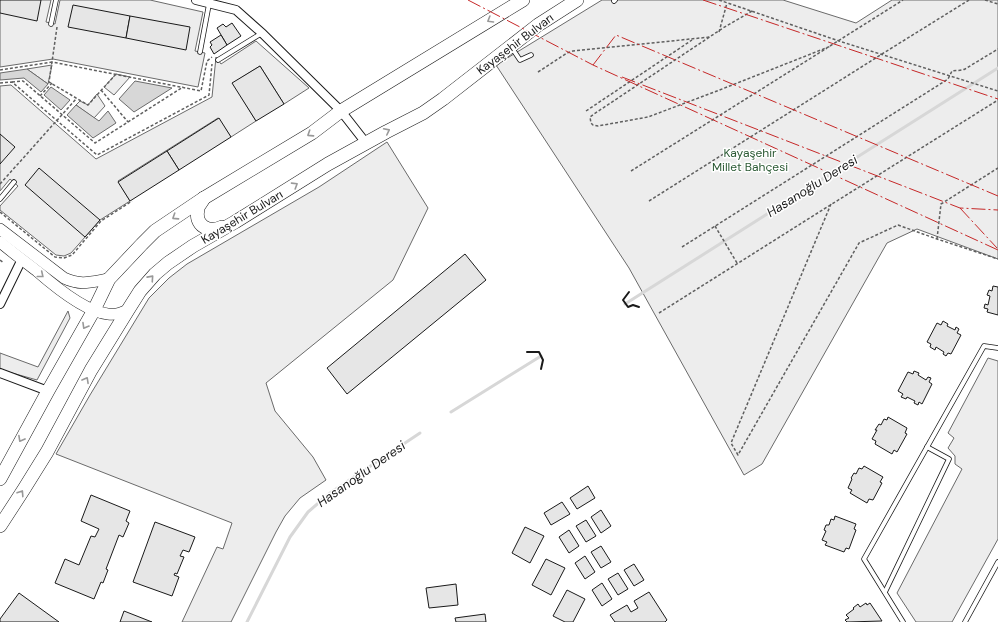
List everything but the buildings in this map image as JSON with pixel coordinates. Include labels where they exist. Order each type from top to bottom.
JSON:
[{"type":"main road","points":[[0,479],[94,310],[109,279],[155,231],[204,198],[312,133],[341,111],[524,0]]},
{"type":"main road","name":"Kayaşehir Bulvarı","points":[[0,526],[47,452],[91,370],[140,291],[155,274],[193,246],[236,222],[328,164],[423,113],[449,95],[538,25],[577,0]]},
{"type":"main road","points":[[204,198],[198,208],[197,216],[202,226],[213,230],[236,222]]},
{"type":"street","points":[[196,0],[236,10],[262,33],[341,111],[366,143]]},
{"type":"street","points":[[0,229],[59,275],[70,281],[83,284],[109,279]]},
{"type":"street","points":[[0,242],[63,292],[94,310],[106,314],[117,314],[128,310]]},
{"type":"street","points":[[0,304],[22,259]]},
{"type":"street","points":[[0,373],[48,391]]},
{"type":"lane","points":[[51,24],[56,0]]},
{"type":"lane","points":[[200,52],[209,3]]},
{"type":"lane","points":[[218,60],[262,33]]},
{"type":"lane","points":[[510,46],[520,60],[531,55]]},
{"type":"lane","points":[[0,199],[14,182]]},
{"type":"lane","points":[[903,622],[864,559],[984,346],[998,348]]},
{"type":"lane","points":[[885,592],[949,459],[927,447]]},
{"type":"lane","points":[[965,622],[998,562]]},
{"type":"path","points":[[719,0],[998,91]]},
{"type":"path","points":[[631,171],[903,0]]},
{"type":"path","points":[[649,201],[969,0]]},
{"type":"path","points":[[985,0],[998,4]]},
{"type":"path","points":[[719,32],[727,3]]},
{"type":"path","points":[[752,11],[594,114],[590,117],[591,123],[598,126],[648,117],[831,46]]},
{"type":"path","points":[[58,25],[49,82],[88,106],[116,74]]},
{"type":"path","points":[[538,72],[573,51],[693,40],[710,37]]},
{"type":"path","points":[[586,111],[693,40]]},
{"type":"path","points":[[682,247],[945,81],[948,79],[952,71],[961,71],[998,49]]},
{"type":"path","points":[[0,70],[52,62],[201,91],[206,61],[213,57]]},
{"type":"path","points":[[12,82],[97,155],[209,95],[212,64]]},
{"type":"path","points":[[0,83],[22,81],[95,143],[183,87]]},
{"type":"path","points":[[40,96],[52,83]]},
{"type":"path","points":[[101,90],[128,122]]},
{"type":"path","points":[[0,184],[76,99]]},
{"type":"path","points":[[659,313],[998,100]]},
{"type":"path","points":[[936,239],[941,204],[998,168]]},
{"type":"path","points":[[0,212],[55,257],[64,258],[72,255],[101,221],[132,201]]},
{"type":"path","points":[[832,204],[731,443],[738,455],[859,243],[898,225],[998,259]]},
{"type":"path","points":[[715,226],[738,264]]},
{"type":"path","points":[[0,260],[4,263]]},
{"type":"green space","points":[[0,0],[51,0],[46,22],[55,24],[60,0],[150,0],[203,12],[195,51],[205,53],[198,87],[53,59],[0,67]]},
{"type":"green space","name":"Kayaşehir Millet Bahçesi","points":[[602,0],[783,0],[856,23],[892,0],[998,0],[998,259],[917,229],[887,243],[762,464],[744,475],[629,268],[496,65]]},
{"type":"green space","points":[[256,41],[309,88],[284,104],[260,66],[233,83],[256,121],[231,137],[218,118],[118,181],[130,201],[100,220],[71,253],[64,256],[56,255],[0,210],[0,206],[18,186],[10,179],[0,191],[0,86],[11,85],[96,159],[212,97],[216,57],[221,64]]},
{"type":"green space","points":[[52,65],[48,84],[27,69]]},
{"type":"green space","points":[[116,74],[130,77],[114,95],[104,87]]},
{"type":"green space","points":[[97,94],[105,106],[94,118],[76,105],[80,101],[88,105]]},
{"type":"green space","points":[[387,142],[428,208],[393,280],[266,383],[275,411],[313,457],[326,480],[300,498],[285,516],[231,622],[182,622],[217,547],[223,549],[232,523],[56,454],[149,298],[169,278],[187,264],[319,187]]},
{"type":"green space","points":[[68,311],[70,318],[37,380],[5,371],[0,368],[0,353],[38,367]]},
{"type":"green space","points":[[988,358],[998,361],[998,539],[952,622],[916,622],[897,593],[962,469],[955,464],[955,456],[948,448],[954,438],[948,433]]},
{"type":"shaded area","points":[[27,69],[48,84],[41,92],[24,78],[0,80],[0,73]]},
{"type":"shaded area","points":[[135,81],[172,88],[134,112],[119,99]]},
{"type":"shaded area","points":[[51,87],[70,100],[61,110],[44,95]]},
{"type":"shaded area","points":[[76,105],[99,121],[108,111],[116,123],[93,138],[67,115]]},
{"type":"waterway","name":"Hasanoğlu Deresi","points":[[625,304],[998,68]]},
{"type":"waterway","name":"Hasanoğlu Deresi","points":[[451,412],[541,356]]},
{"type":"waterway","name":"Hasanoğlu Deresi","points":[[247,622],[290,537],[308,512],[330,493],[420,433]]},
{"type":"wall","points":[[629,292],[623,300],[628,307],[633,305],[639,307]]},
{"type":"wall","points":[[527,352],[539,352],[543,360],[541,369]]},
{"type":"power","points":[[468,0],[593,65],[998,250]]},
{"type":"power","points":[[703,0],[998,99]]},
{"type":"power","points":[[593,65],[616,35],[998,196]]},
{"type":"power","points":[[622,77],[960,208],[998,210]]},
{"type":"power","points":[[960,208],[997,248]]}]
